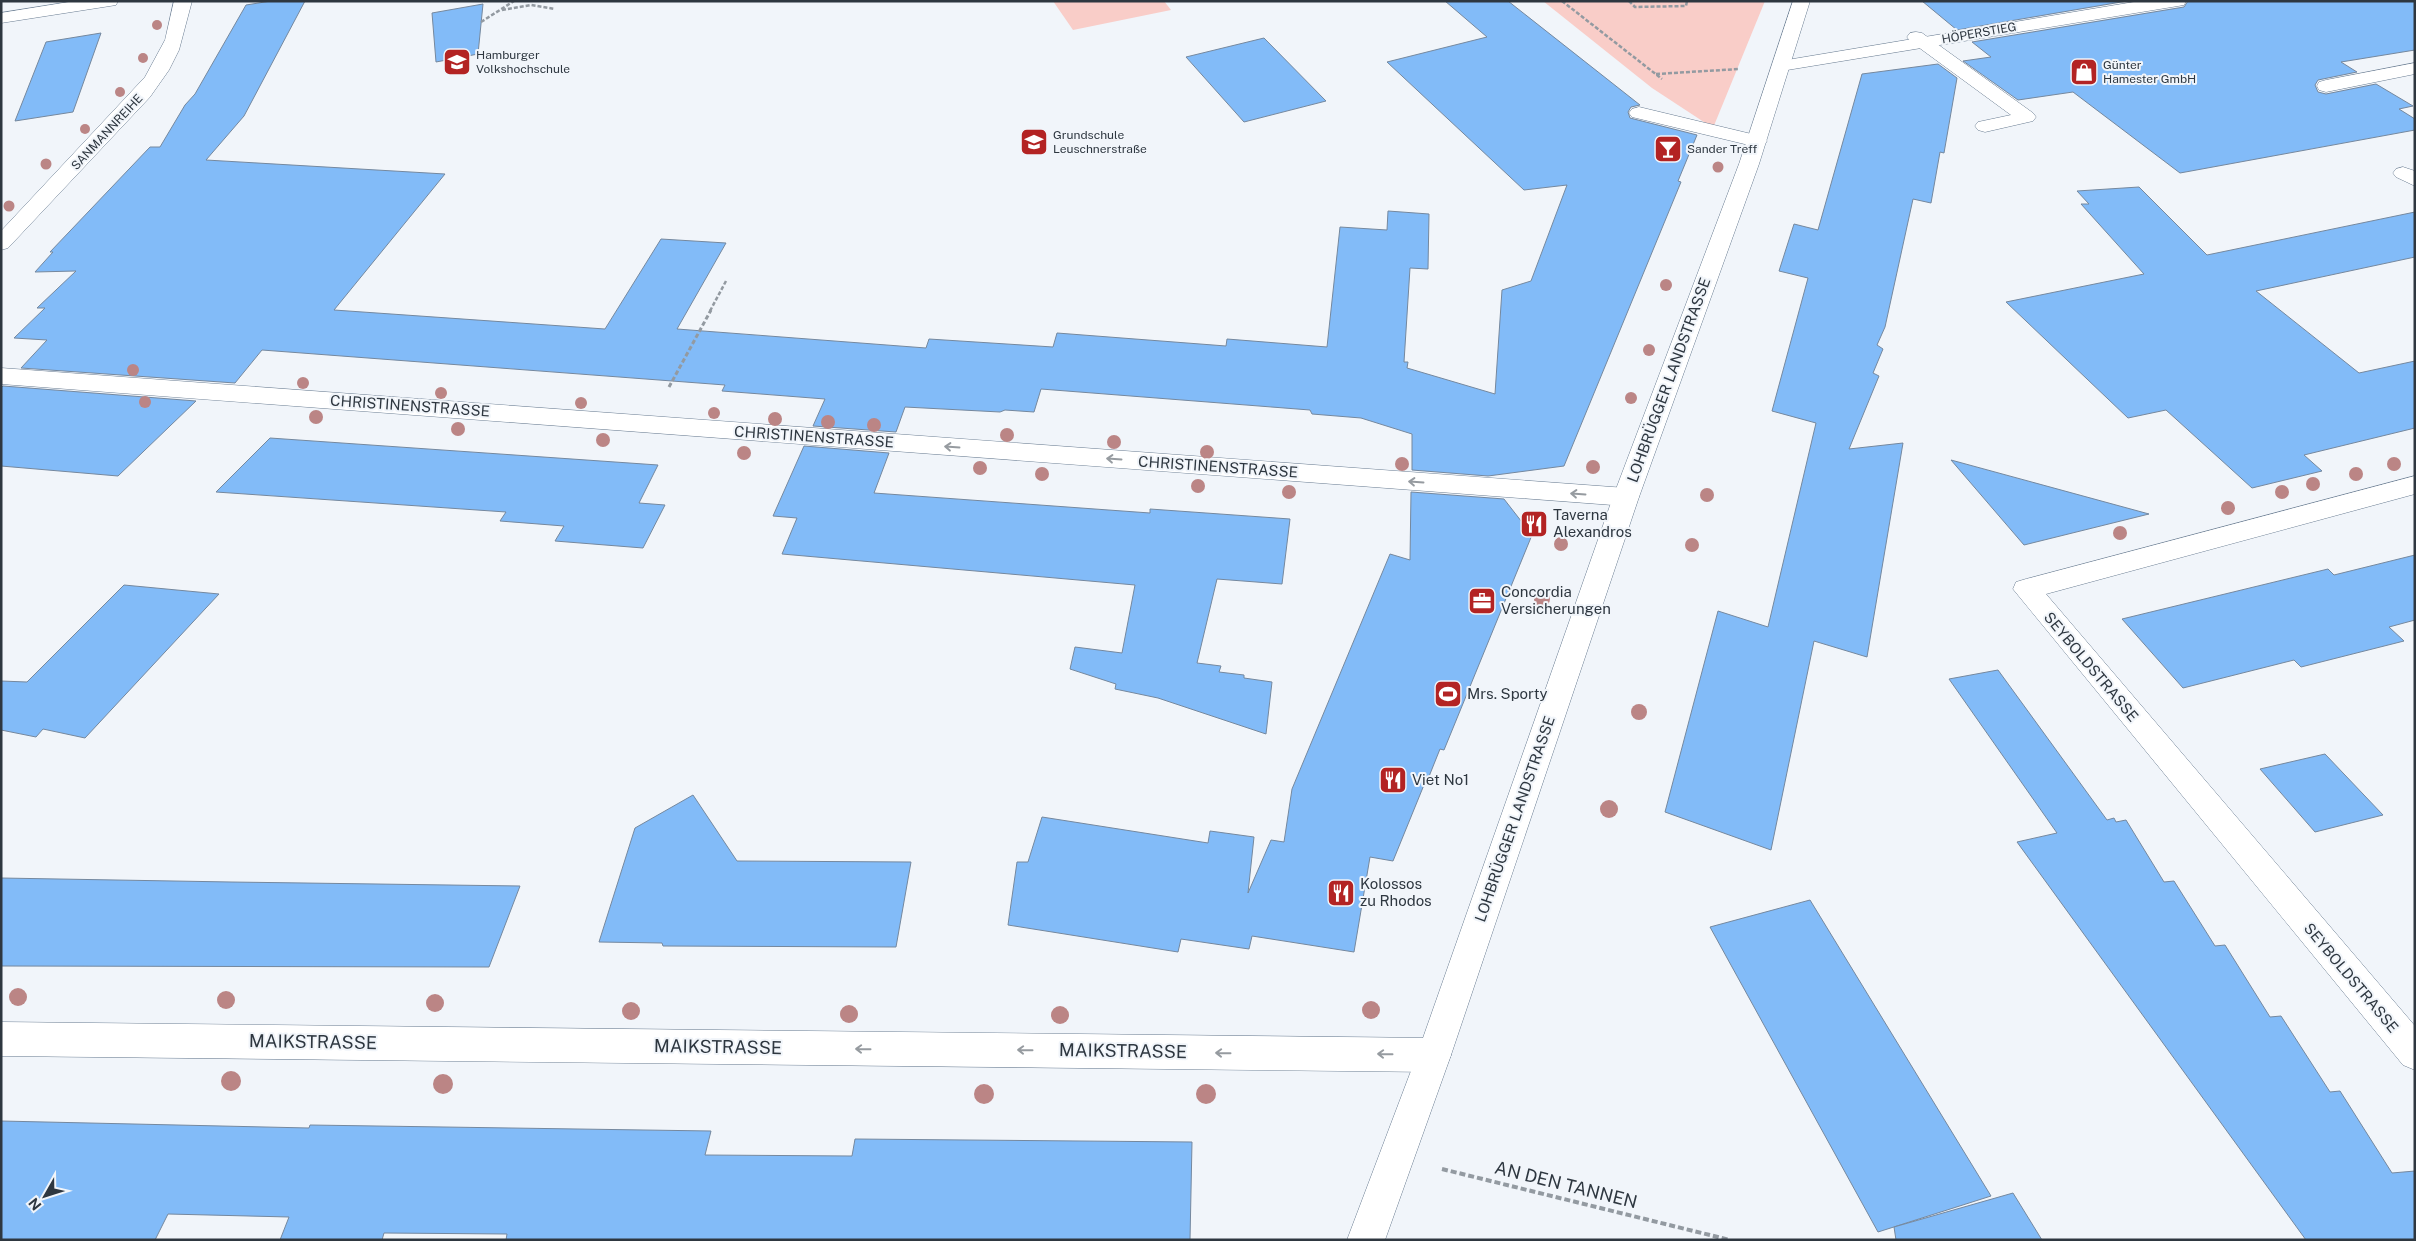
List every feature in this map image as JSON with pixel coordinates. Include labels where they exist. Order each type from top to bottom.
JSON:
[{"type":"street","points":[[1,18],[110,1]]},
{"type":"street","name":"SANMANNREIHE","points":[[1,244],[143,93],[164,66],[176,38],[183,1]]},
{"type":"street","name":"LOHBRÜGGER LANDSTRASSE","points":[[1366,1240],[1434,1055],[1626,497],[1757,141],[1802,1]]},
{"type":"street","name":"HÖPERSTIEG","points":[[1781,66],[2106,6],[2178,1]]},
{"type":"street","points":[[1919,40],[2026,117],[1986,126]]},
{"type":"street","points":[[2326,86],[2415,68]]},
{"type":"street","points":[[1640,113],[1757,141]]},
{"type":"street","name":"CHRISTINENSTRASSE","points":[[1,376],[1626,497]]},
{"type":"street","name":"SEYBOLDSTRASSE","points":[[2415,485],[2026,589],[2415,1053]]},
{"type":"street","name":"MAIKSTRASSE","points":[[1,1039],[1434,1055]]},
{"type":"path","points":[[480,22],[514,1]]},
{"type":"path","points":[[1562,1],[1663,80]]},
{"type":"path","points":[[1629,1],[1635,7],[1686,6],[1687,1]]},
{"type":"path","points":[[502,10],[531,5],[555,9]]},
{"type":"path","points":[[1655,74],[1781,66]]},
{"type":"path","points":[[649,424],[726,282]]},
{"type":"path","name":"AN DEN TANNEN","points":[[1395,1157],[1730,1240]]},
{"type":"shaded area","points":[[1053,1],[1164,1],[1171,10],[1073,30]]},
{"type":"shaded area","points":[[1543,1],[1765,1],[1713,128],[1652,88]]},
{"type":"building","points":[[271,1],[305,1],[244,116],[206,160],[445,174],[334,310],[605,329],[661,239],[726,243],[677,329],[926,348],[929,339],[1053,347],[1057,333],[1226,346],[1227,339],[1327,347],[1340,227],[1387,230],[1388,211],[1429,214],[1428,269],[1410,268],[1404,362],[1408,362],[1407,368],[1495,394],[1502,290],[1531,281],[1567,185],[1524,190],[1387,62],[1487,37],[1445,1],[1508,1],[1640,105],[1631,107],[1628,112],[1630,118],[1697,135],[1678,181],[1681,182],[1564,466],[1488,476],[1412,470],[1412,434],[1361,418],[1312,414],[1310,410],[1041,389],[1034,412],[905,407],[896,432],[813,426],[825,399],[722,391],[725,385],[262,350],[235,383],[21,368],[47,340],[14,338],[45,308],[37,308],[76,271],[35,272],[53,252],[50,252],[150,147],[160,147],[185,105],[195,94],[246,5]]},
{"type":"building","points":[[1922,1],[2127,1],[1957,30]]},
{"type":"building","points":[[2188,1],[2415,1],[2415,50],[2341,62],[2357,72],[2318,80],[2315,85],[2318,92],[2326,94],[2376,84],[2413,106],[2399,109],[2415,119],[2415,130],[2180,173],[2073,92],[2018,100],[1963,61],[1991,57],[1972,42],[2184,7]]},
{"type":"building","points":[[483,4],[478,54],[436,62],[432,13]]},
{"type":"building","points":[[101,33],[73,112],[15,121],[46,42]]},
{"type":"building","points":[[1264,38],[1326,101],[1244,122],[1186,57]]},
{"type":"building","points":[[1938,64],[1957,78],[1944,153],[1940,152],[1931,203],[1913,199],[1885,327],[1877,345],[1883,349],[1873,373],[1879,376],[1849,449],[1903,443],[1867,657],[1814,641],[1771,850],[1665,812],[1718,611],[1768,627],[1816,423],[1772,411],[1808,278],[1779,271],[1794,224],[1818,230],[1862,74]]},
{"type":"building","points":[[2139,187],[2207,255],[2415,212],[2415,257],[2256,291],[2359,373],[2415,361],[2415,428],[2304,455],[2322,471],[2252,488],[2166,410],[2128,418],[2006,302],[2144,274],[2081,204],[2089,204],[2077,191]]},
{"type":"building","points":[[3,386],[196,401],[118,476],[1,466],[1,388]]},
{"type":"building","points":[[270,438],[658,465],[639,503],[665,505],[643,548],[555,541],[564,526],[500,521],[506,512],[216,492]]},
{"type":"building","points":[[804,446],[889,453],[874,493],[1150,513],[1150,509],[1290,519],[1282,584],[1217,579],[1197,663],[1221,666],[1219,672],[1244,675],[1244,678],[1272,682],[1266,734],[1158,698],[1115,689],[1116,684],[1070,669],[1075,647],[1122,653],[1135,585],[782,554],[797,518],[773,516]]},
{"type":"building","points":[[1951,460],[2149,514],[2024,545]]},
{"type":"building","points":[[1411,492],[1504,499],[1532,535],[1444,750],[1440,749],[1393,861],[1370,857],[1354,952],[1252,936],[1249,949],[1181,939],[1178,952],[1008,925],[1017,862],[1028,862],[1042,817],[1208,843],[1210,831],[1254,837],[1248,893],[1271,840],[1284,842],[1292,789],[1390,554],[1410,560]]},
{"type":"building","points":[[2415,555],[2415,620],[2389,627],[2404,641],[2301,667],[2294,660],[2183,688],[2122,619],[2328,569],[2334,575]]},
{"type":"building","points":[[124,585],[219,594],[85,738],[43,729],[36,737],[1,730],[1,681],[27,682]]},
{"type":"building","points":[[1998,670],[2107,820],[2114,818],[2116,822],[2126,820],[2164,882],[2174,881],[2215,946],[2225,945],[2270,1017],[2281,1016],[2330,1092],[2340,1091],[2392,1173],[2415,1171],[2415,1240],[2306,1240],[2017,842],[2057,833],[1949,679]]},
{"type":"building","points":[[2325,754],[2383,815],[2315,832],[2260,769]]},
{"type":"building","points":[[693,795],[737,861],[911,862],[896,947],[663,946],[662,943],[599,942],[635,828]]},
{"type":"building","points":[[1,878],[520,886],[489,967],[1,966]]},
{"type":"building","points":[[1810,900],[1991,1196],[1878,1232],[1710,927]]},
{"type":"building","points":[[1,1121],[309,1128],[310,1125],[711,1131],[705,1155],[852,1156],[855,1139],[1192,1142],[1190,1240],[506,1240],[507,1234],[384,1233],[382,1240],[280,1240],[289,1217],[168,1214],[155,1240],[1,1240]]},
{"type":"building","points":[[2013,1193],[2042,1240],[1896,1240],[1894,1227]]},
{"type":"place","name":"Hamburger Volkshochschule","points":[[457,62]]},
{"type":"place","name":"Günter Hamester GmbH","points":[[2084,72]]},
{"type":"place","name":"Grundschule Leuschnerstraße","points":[[1034,142]]},
{"type":"place","name":"Sander Treff","points":[[1668,149]]},
{"type":"place","name":"Taverna Alexandros","points":[[1534,524]]},
{"type":"place","name":"Concordia Versicherungen","points":[[1482,601]]},
{"type":"place","name":"Mrs. Sporty","points":[[1448,694]]},
{"type":"place","name":"Viet No1","points":[[1393,780]]},
{"type":"place","name":"Kolossos zu Rhodos","points":[[1341,893]]}]
